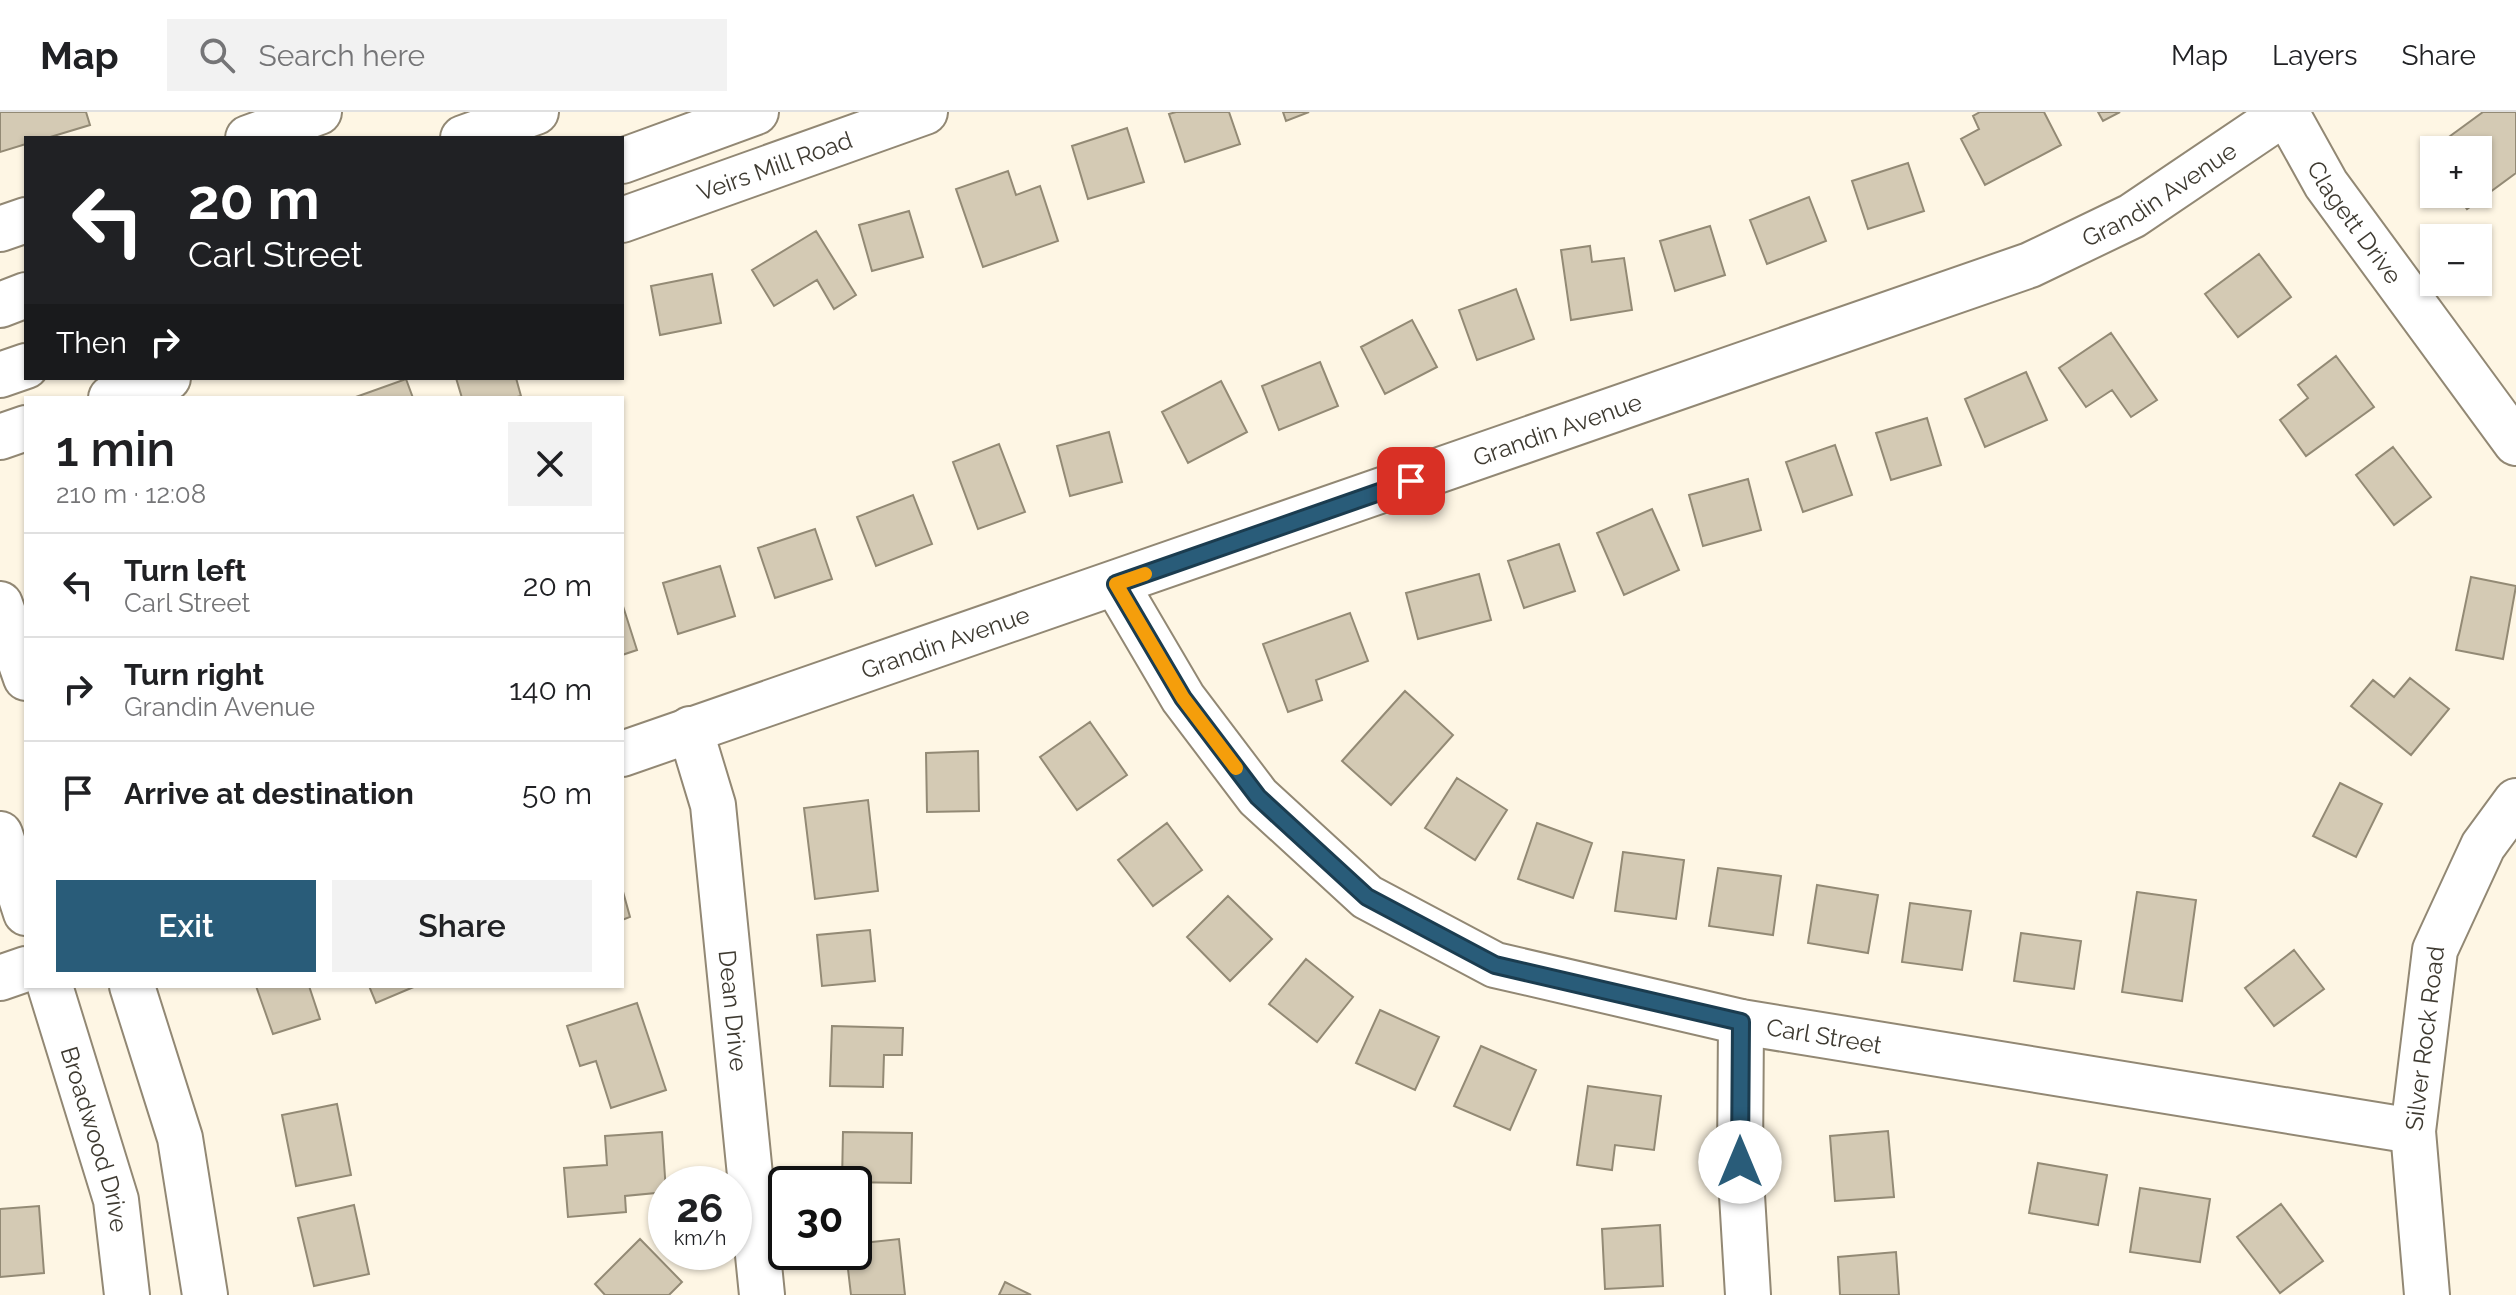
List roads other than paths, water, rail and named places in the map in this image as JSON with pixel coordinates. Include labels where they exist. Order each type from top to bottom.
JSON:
[{"type":"street","points":[[253,136],[319,112]]},
{"type":"street","points":[[469,136],[536,112]]},
{"type":"street","points":[[624,160],[756,112]]},
{"type":"street","name":"Veirs Mill Road","points":[[624,219],[925,112]]},
{"type":"street","name":"Clagett Drive","points":[[2286,112],[2326,184],[2516,443]]},
{"type":"street","name":"Grandin Avenue","points":[[624,753],[2030,265],[2132,216],[2286,112]]},
{"type":"street","points":[[0,229],[24,221]]},
{"type":"street","points":[[0,305],[24,296]]},
{"type":"street","points":[[0,375],[24,367]]},
{"type":"street","points":[[117,396],[162,380]]},
{"type":"street","points":[[0,437],[24,429]]},
{"type":"street","name":"Carl Street","points":[[1116,584],[1183,698],[1258,797],[1367,897],[1495,965],[1741,1022],[2413,1131]]},
{"type":"street","points":[[0,604],[24,672]]},
{"type":"street","name":"Dean Drive","points":[[690,729],[713,805],[762,1295]]},
{"type":"street","name":"Silver Rock Road","points":[[2427,1295],[2413,1131],[2435,950],[2483,846],[2516,801]]},
{"type":"street","points":[[0,834],[24,907]]},
{"type":"street","points":[[0,978],[24,970]]},
{"type":"street","name":"Broadwood Drive","points":[[51,988],[116,1200],[127,1295]]},
{"type":"street","points":[[133,988],[180,1138],[205,1295]]},
{"type":"street","points":[[1741,1022],[1740,1162],[1748,1295]]}]
